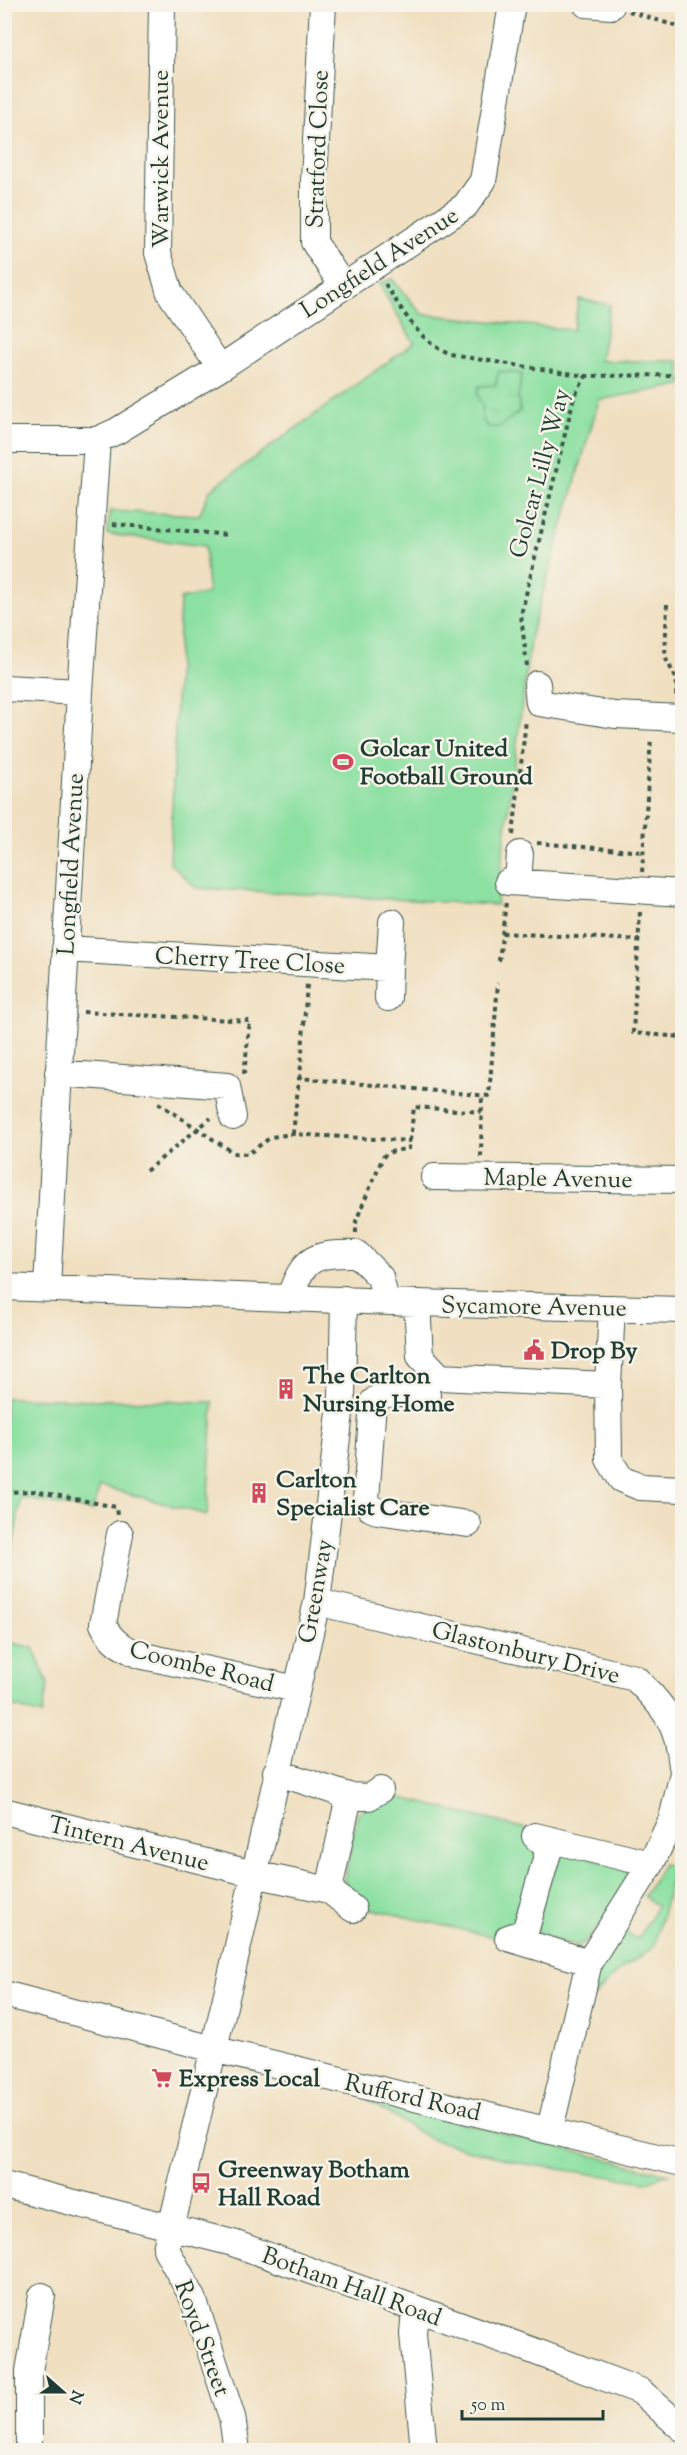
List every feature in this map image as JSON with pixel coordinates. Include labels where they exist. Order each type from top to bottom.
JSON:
[{"type":"street","name":"Warwick Avenue","points":[[162,4],[158,253],[170,293],[220,368]]},
{"type":"street","name":"Stratford Close","points":[[323,4],[314,180],[314,242],[342,285]]},
{"type":"street","name":"Longfield Avenue","points":[[47,1287],[80,692],[92,522],[107,435],[220,368],[342,285],[465,206],[483,181],[512,4]]},
{"type":"street","points":[[586,4],[611,6]]},
{"type":"street","points":[[4,440],[107,435]]},
{"type":"street","points":[[532,680],[539,703],[615,715],[669,718]]},
{"type":"street","points":[[4,688],[80,692]]},
{"type":"street","points":[[522,846],[513,882],[682,893]]},
{"type":"street","points":[[388,998],[392,922]]},
{"type":"street","name":"Cherry Tree Close","points":[[65,949],[389,968]]},
{"type":"street","points":[[58,1073],[226,1086],[233,1116]]},
{"type":"street","name":"Maple Avenue","points":[[434,1177],[682,1180]]},
{"type":"street","points":[[290,1297],[296,1276],[310,1260],[326,1253],[357,1254],[380,1277],[386,1301]]},
{"type":"street","name":"Sycamore Avenue","points":[[4,1287],[417,1303],[682,1310]]},
{"type":"street","name":"Greenway","points":[[171,2228],[317,1602],[342,1397],[344,1299]]},
{"type":"street","points":[[417,1303],[420,1356],[440,1377],[608,1385]]},
{"type":"street","points":[[612,1308],[608,1385],[609,1459],[621,1479],[640,1487],[682,1489]]},
{"type":"street","points":[[428,1395],[380,1395],[373,1402],[367,1495],[370,1508],[377,1511],[468,1524]]},
{"type":"street","points":[[330,1493],[367,1495]]},
{"type":"street","name":"Coombe Road","points":[[120,1534],[103,1624],[116,1644],[139,1655],[296,1689]]},
{"type":"street","name":"Glastonbury Drive","points":[[317,1602],[635,1678],[664,1707],[680,1741],[682,1766]]},
{"type":"street","points":[[276,1772],[349,1796],[369,1797],[380,1790]]},
{"type":"street","points":[[550,2129],[589,1962],[651,1864],[672,1819],[682,1777]]},
{"type":"street","points":[[329,1890],[349,1796]]},
{"type":"street","name":"Tintern Avenue","points":[[4,1811],[254,1874]]},
{"type":"street","points":[[589,1962],[508,1938],[525,1932],[549,1849],[535,1836],[651,1864]]},
{"type":"street","points":[[254,1874],[329,1890],[353,1909]]},
{"type":"street","name":"Rufford Road","points":[[4,1994],[682,2163]]},
{"type":"street","name":"Botham Hall Road","points":[[4,2185],[233,2243],[640,2391],[682,2428]]},
{"type":"street","name":"Royd Street","points":[[171,2228],[166,2249],[193,2298],[232,2417],[237,2451]]},
{"type":"street","points":[[29,2451],[29,2371],[42,2296]]},
{"type":"street","points":[[415,2309],[412,2334],[424,2451]]},
{"type":"path","points":[[611,6],[666,21],[682,28]]},
{"type":"path","points":[[372,266],[423,338],[434,348],[452,355],[586,376]]},
{"type":"path","name":"Golcar Lilly Way","points":[[532,680],[521,615],[574,397],[586,376],[682,375]]},
{"type":"path","points":[[92,522],[228,535]]},
{"type":"path","points":[[667,604],[665,657],[677,680],[644,852],[633,1033],[682,1037]]},
{"type":"path","points":[[526,714],[522,846],[644,852]]},
{"type":"path","points":[[499,961],[502,933],[513,882]]},
{"type":"path","points":[[502,933],[639,940]]},
{"type":"path","points":[[293,1134],[300,1078],[308,963]]},
{"type":"path","points":[[300,1078],[489,1096],[498,983]]},
{"type":"path","points":[[62,1011],[250,1021],[244,1078],[226,1086]]},
{"type":"path","points":[[136,1079],[145,1094],[234,1153],[248,1154],[271,1137],[293,1134],[410,1140]]},
{"type":"path","points":[[480,1176],[482,1095]]},
{"type":"path","points":[[357,1254],[356,1221],[382,1159],[387,1153],[408,1148],[414,1107],[482,1112]]},
{"type":"path","points":[[146,1171],[213,1116],[233,1116]]},
{"type":"path","points":[[4,1491],[35,1491],[116,1507],[120,1534]]},
{"type":"green space","points":[[392,279],[422,314],[573,330],[579,299],[610,305],[600,361],[679,361],[682,385],[599,400],[531,634],[496,905],[196,888],[170,863],[180,599],[208,593],[205,546],[107,534],[110,511],[199,515],[210,490],[414,343],[379,284]]},
{"type":"green space","points":[[499,371],[522,374],[518,397],[520,411],[499,427],[488,427],[482,420],[483,406],[477,395],[479,386],[495,385]]},
{"type":"green space","points":[[5,1398],[213,1402],[207,1515],[100,1486],[92,1511],[21,1498],[5,1595]]},
{"type":"green space","points":[[4,1641],[33,1648],[48,1684],[42,1715],[5,1704]]},
{"type":"green space","points":[[378,1792],[526,1829],[535,1848],[537,1860],[519,1922],[498,1938],[354,1905],[354,1894],[343,1885],[358,1812],[374,1804]]},
{"type":"green space","points":[[563,1849],[628,1869],[622,1889],[611,1911],[587,1940],[579,1946],[540,1937],[536,1923],[554,1855]]},
{"type":"green space","points":[[663,1864],[674,1867],[654,1947],[617,1972],[590,2001],[596,1971],[622,1931],[638,1939],[657,1906],[644,1896]]},
{"type":"green space","points":[[367,2100],[668,2174],[645,2182],[520,2163],[430,2139]]},
{"type":"place","name":"Golcar United Football Ground","points":[[343,762]]},
{"type":"place","name":"Drop By","points":[[534,1350]]},
{"type":"place","name":"The Carlton Nursing Home","points":[[286,1389]]},
{"type":"place","name":"Carlton Specialist Care","points":[[259,1493]]},
{"type":"place","name":"Express Local","points":[[162,2078]]},
{"type":"place","name":"Greenway Botham Hall Road","points":[[201,2183]]}]
